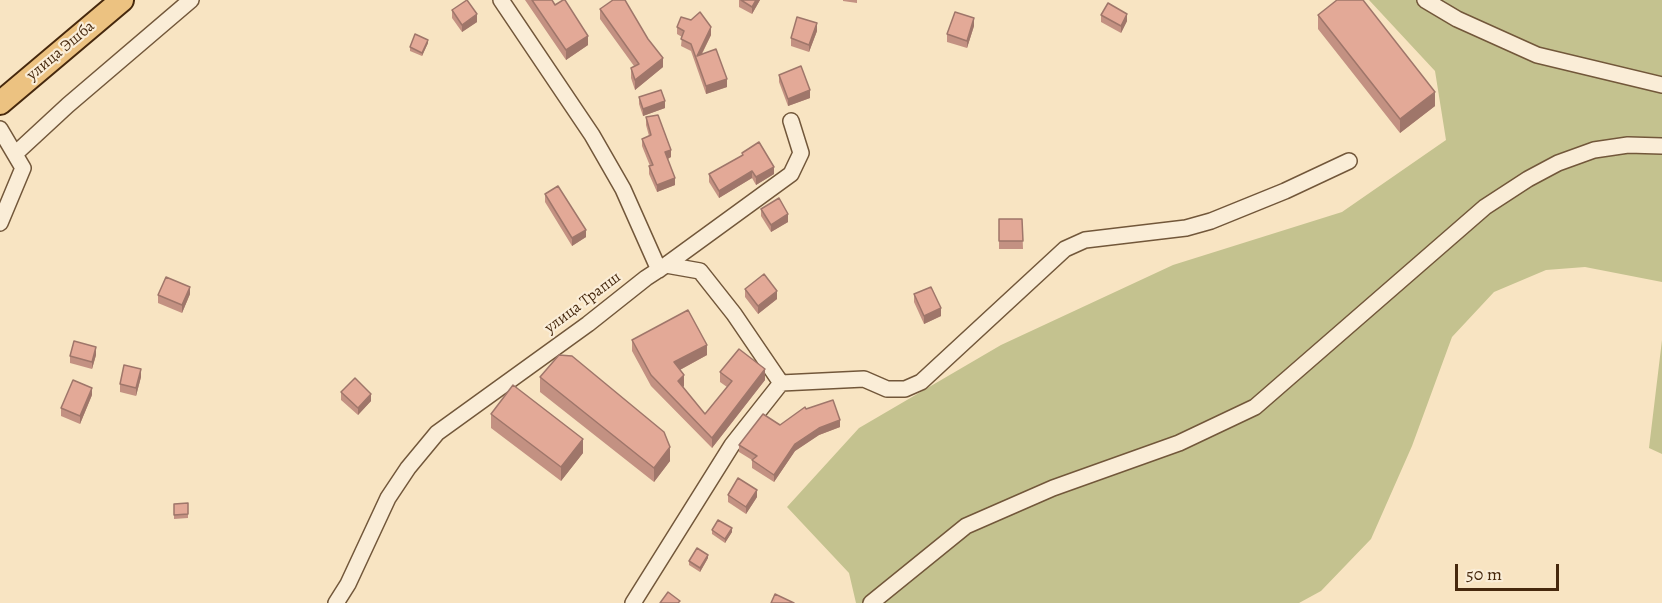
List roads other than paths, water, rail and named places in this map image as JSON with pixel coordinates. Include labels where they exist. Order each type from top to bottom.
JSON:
[{"type":"highway","name":"улица Эшба","points":[[0,102],[122,0]]},
{"type":"street","points":[[15,154],[68,105],[191,0]]},
{"type":"street","points":[[501,0],[592,135],[663,267],[700,271],[734,314],[781,384]]},
{"type":"street","points":[[1425,0],[1457,19],[1537,55],[1662,85]]},
{"type":"street","name":"улица Трапш","points":[[336,603],[348,584],[388,498],[408,468],[437,433],[791,174],[801,153],[791,121]]},
{"type":"street","points":[[0,129],[23,168],[0,223]]},
{"type":"street","points":[[872,603],[966,526],[1053,488],[1179,443],[1255,407],[1485,207],[1528,179],[1558,163],[1594,150],[1628,145],[1662,146]]},
{"type":"street","points":[[633,603],[732,445],[781,384],[864,379],[887,389],[904,389],[921,382],[1065,249],[1085,240],[1186,228],[1211,221],[1285,191],[1348,161]]}]
